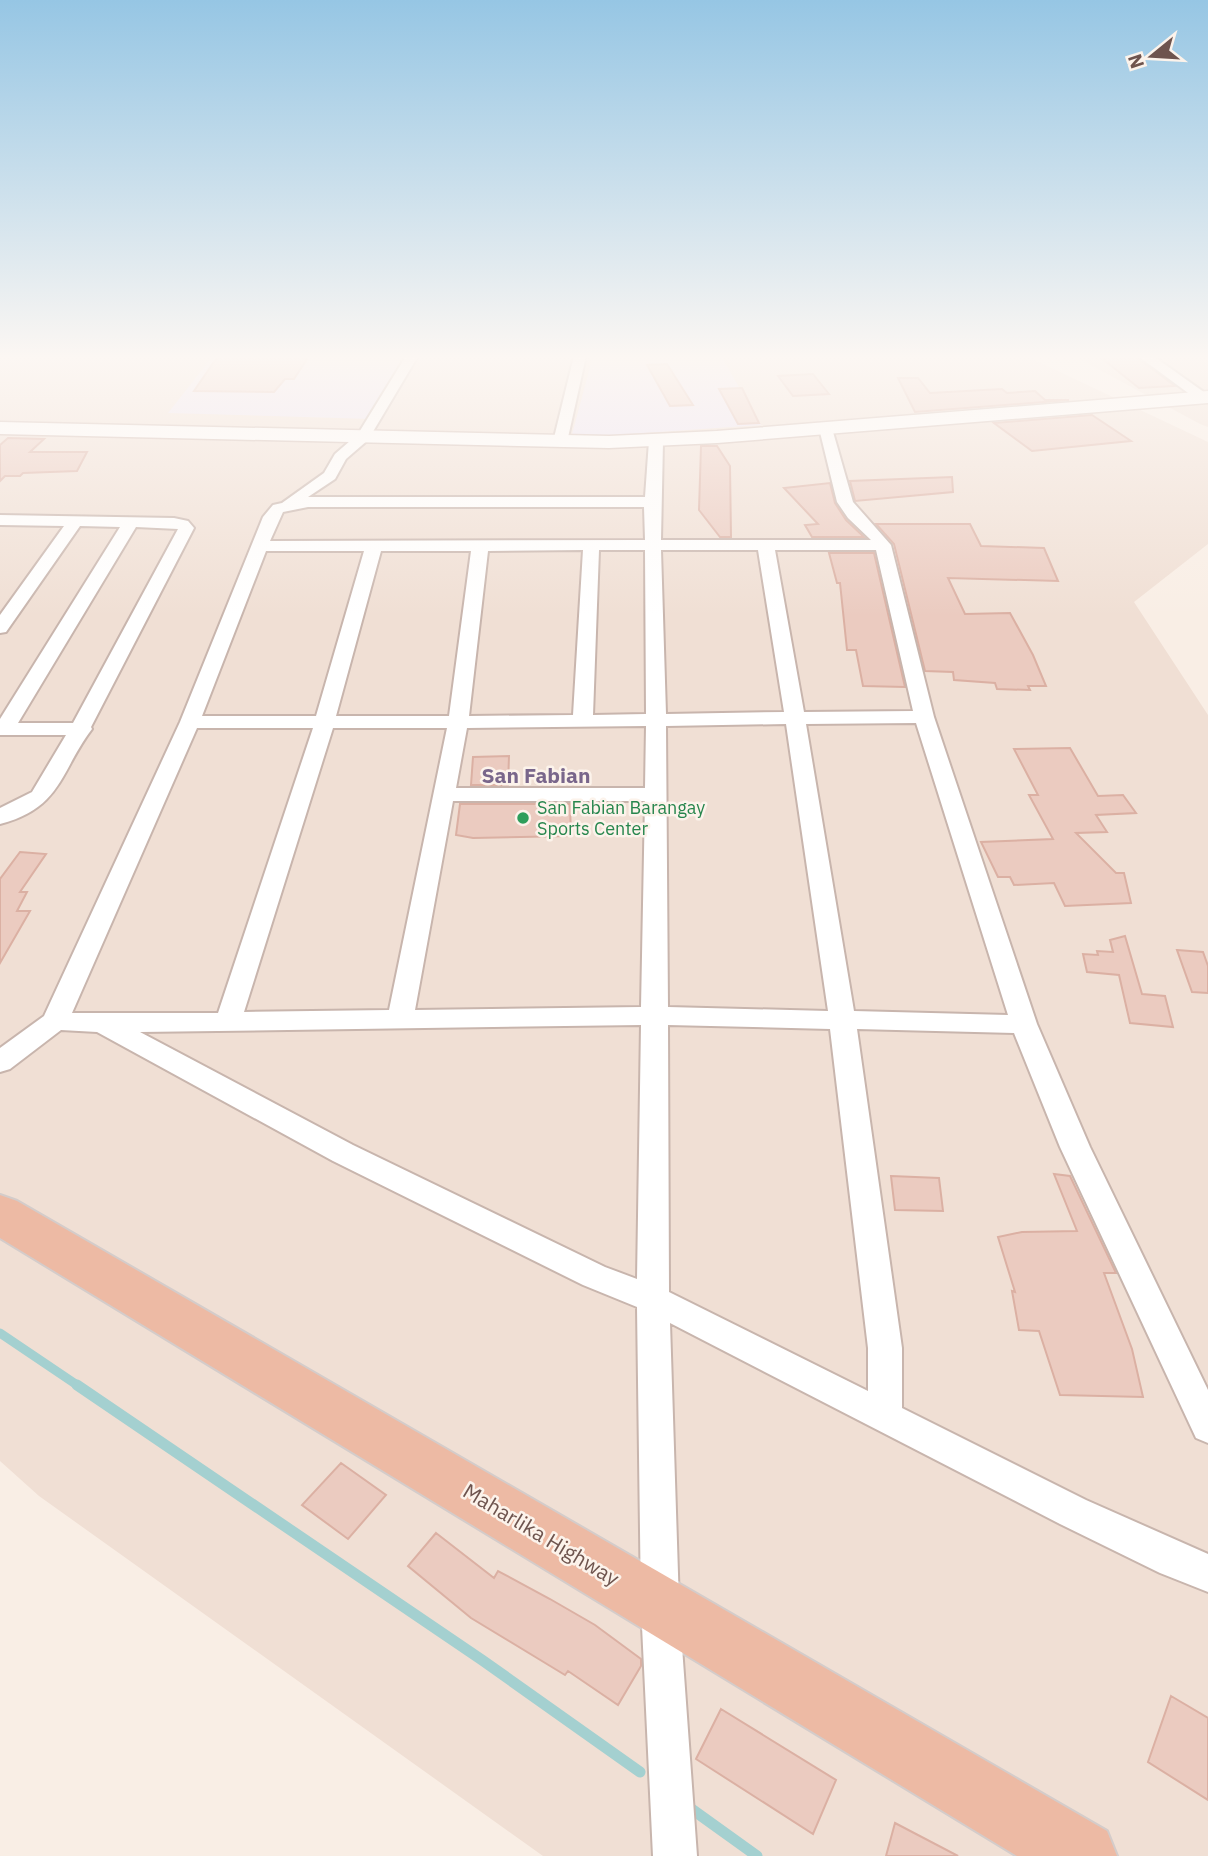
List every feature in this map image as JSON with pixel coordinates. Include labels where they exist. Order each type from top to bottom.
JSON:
[{"type":"highway","name":"Maharlika Highway","points":[[0,1214],[1082,1856]]},
{"type":"street","points":[[0,1062],[55,1021],[190,722],[271,517],[278,508],[330,475],[340,457],[357,443]]},
{"type":"street","points":[[656,443],[652,502],[656,719],[653,1299],[660,1605],[675,1856]]},
{"type":"street","points":[[830,443],[847,507],[859,522],[872,528],[883,545],[924,717],[1024,1024],[1075,1147],[1208,1427]]},
{"type":"street","points":[[287,504],[652,502]]},
{"type":"street","points":[[0,539],[7,520],[174,523],[182,524],[186,528],[82,729],[40,797],[0,817]]},
{"type":"street","points":[[0,628],[37,572],[75,522]]},
{"type":"street","points":[[2,729],[131,522]]},
{"type":"street","points":[[262,545],[883,545]]},
{"type":"street","points":[[228,1022],[325,721],[373,545]]},
{"type":"street","points":[[400,1019],[458,722],[480,545]]},
{"type":"street","points":[[583,720],[591,545]]},
{"type":"street","points":[[766,547],[822,882],[874,1246],[885,1348],[886,1416]]},
{"type":"street","points":[[190,722],[924,717]]},
{"type":"street","points":[[2,729],[82,729]]},
{"type":"street","points":[[444,794],[656,794]]},
{"type":"street","points":[[55,1021],[228,1022],[655,1016],[1024,1024]]},
{"type":"street","points":[[102,1023],[343,1153],[593,1276],[653,1299],[1085,1518],[1173,1560],[1208,1573]]},
{"type":"shaded area","points":[[0,443],[1208,443],[1208,544],[1134,602],[1208,715],[1208,1856],[543,1856],[39,1496],[0,1461]]},
{"type":"building","points":[[3,443],[40,443],[30,452],[87,452],[77,471],[23,473],[20,476],[5,476],[0,481],[0,445]]},
{"type":"building","points":[[1021,443],[1115,443],[1032,451]]},
{"type":"building","points":[[701,446],[717,446],[730,466],[731,537],[720,537],[699,510]]},
{"type":"building","points":[[952,477],[953,492],[855,501],[850,481]]},
{"type":"building","points":[[830,483],[835,503],[846,520],[864,537],[812,537],[805,525],[818,524],[784,488]]},
{"type":"building","points":[[876,524],[970,524],[981,546],[1044,548],[1058,581],[948,578],[965,614],[1010,613],[1046,686],[1028,686],[1030,690],[997,689],[995,683],[954,680],[953,672],[925,671],[894,544]]},
{"type":"building","points":[[829,553],[874,553],[905,687],[863,686],[856,650],[847,650],[840,583],[837,583]]},
{"type":"building","points":[[1070,748],[1098,796],[1123,795],[1136,813],[1096,815],[1107,832],[1076,833],[1116,873],[1124,873],[1131,903],[1065,906],[1054,883],[1014,885],[1010,877],[998,877],[981,842],[1053,839],[1029,795],[1038,795],[1014,749]]},
{"type":"building","points":[[509,756],[508,785],[471,785],[473,757]]},
{"type":"building","name":"San Fabian Barangay Sports Center","points":[[460,804],[570,804],[571,836],[473,838],[456,835]]},
{"type":"building","points":[[20,852],[46,854],[20,892],[27,892],[17,911],[30,911],[0,963],[0,879]]},
{"type":"building","points":[[1125,936],[1142,994],[1165,996],[1173,1027],[1130,1023],[1119,975],[1087,972],[1083,954],[1113,952],[1110,940]]},
{"type":"building","points":[[1177,950],[1203,952],[1208,966],[1208,993],[1192,992]]},
{"type":"building","points":[[1054,1174],[1070,1176],[1116,1273],[1104,1273],[1132,1349],[1143,1397],[1060,1395],[1039,1331],[1019,1330],[1012,1291],[1015,1292],[998,1237],[1022,1232],[1077,1231]]},
{"type":"building","points":[[891,1176],[939,1178],[943,1211],[895,1210]]},
{"type":"building","points":[[341,1463],[386,1495],[348,1539],[302,1505]]},
{"type":"building","points":[[436,1533],[494,1578],[498,1571],[550,1599],[595,1625],[641,1659],[641,1666],[618,1705],[568,1671],[565,1675],[471,1618],[408,1566]]},
{"type":"building","points":[[1171,1696],[1208,1718],[1208,1800],[1148,1762]]},
{"type":"building","points":[[721,1709],[836,1780],[813,1834],[696,1759]]},
{"type":"building","points":[[895,1823],[958,1856],[886,1856]]},
{"type":"waterway","points":[[0,1333],[80,1387]]},
{"type":"waterway","points":[[77,1385],[482,1660],[640,1772]]},
{"type":"waterway","points":[[686,1805],[757,1856]]},
{"type":"place","name":"San Fabian Barangay Sports Center","points":[[523,818]]},
{"type":"district","name":"San Fabian","points":[[536,776]]}]
